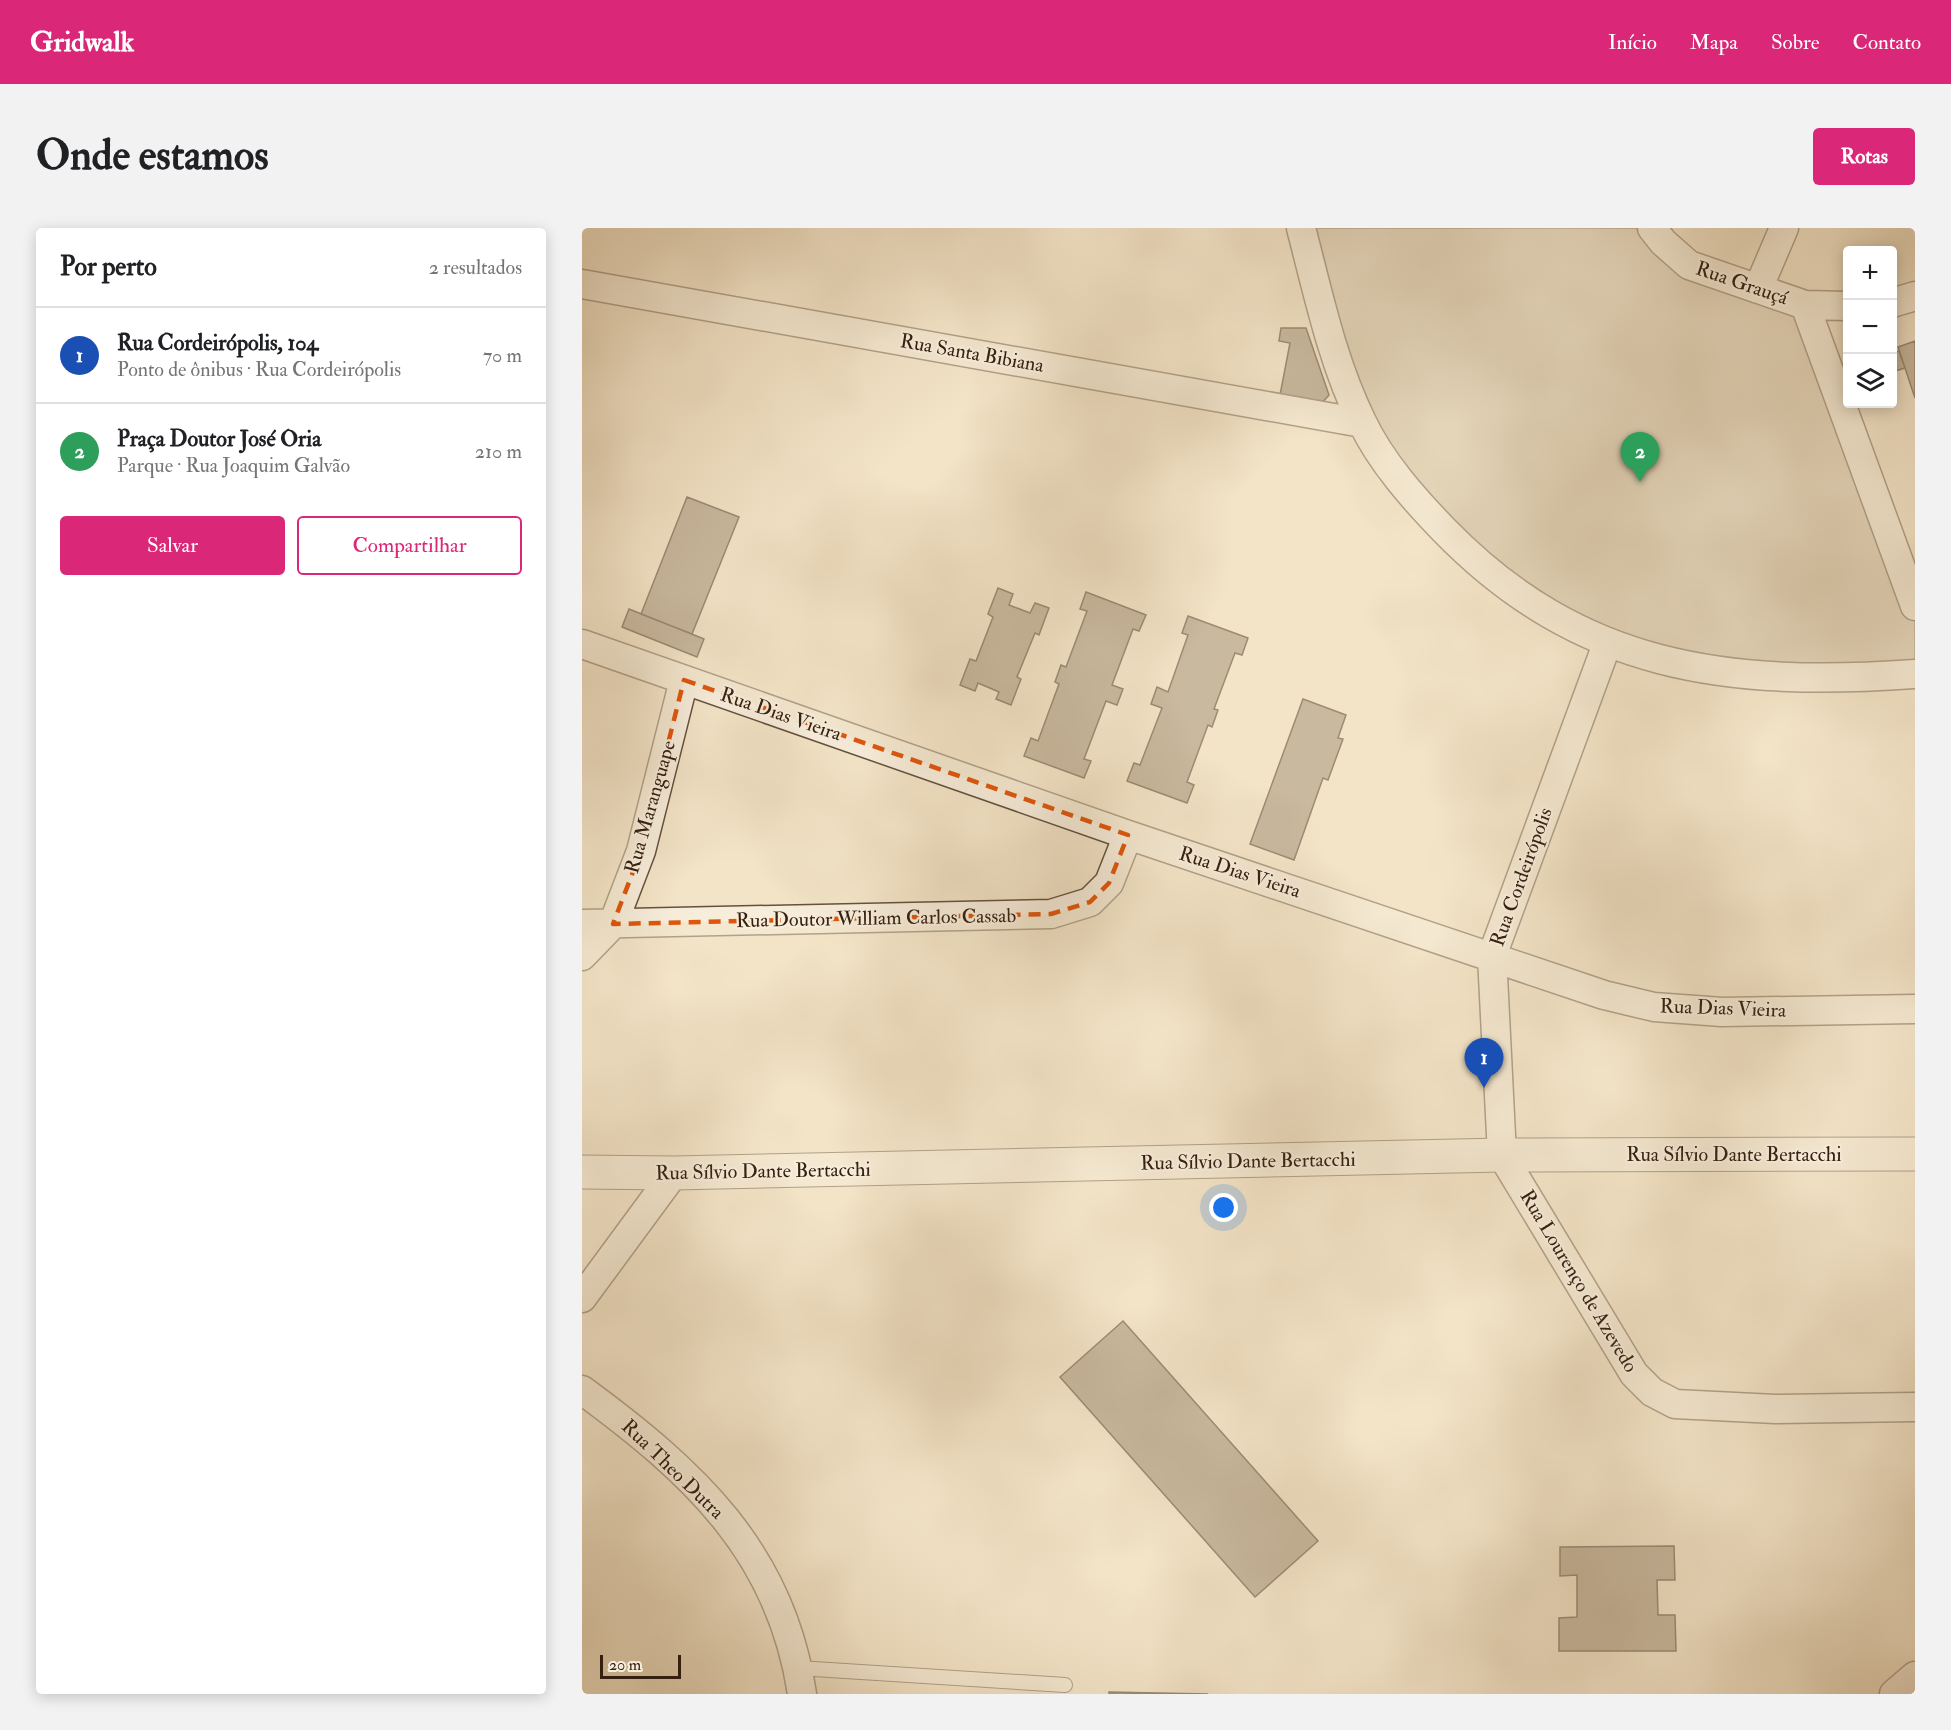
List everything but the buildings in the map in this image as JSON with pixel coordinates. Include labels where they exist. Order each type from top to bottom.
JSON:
[{"type":"street","points":[[1301,228],[1326,326],[1362,423],[1388,463],[1425,511],[1473,560],[1527,602],[1606,644],[1660,660],[1729,674],[1787,678],[1915,674]]},
{"type":"street","name":"Rua Grauçá","points":[[1652,228],[1663,242],[1689,266],[1805,304],[1843,306]]},
{"type":"street","points":[[1758,289],[1784,228]]},
{"type":"street","name":"Rua Santa Bibiana","points":[[582,284],[1362,423]]},
{"type":"street","points":[[1897,302],[1915,296]]},
{"type":"street","points":[[1805,304],[1915,606]]},
{"type":"street","name":"Rua Dias Vieira","points":[[582,644],[1128,835],[1604,995],[1654,1007],[1722,1012],[1915,1009]]},
{"type":"street","name":"Rua Cordeirópolis","points":[[1502,1155],[1492,956],[1606,644]]},
{"type":"street","name":"Rua Maranguape","points":[[582,956],[613,924],[641,851],[684,680]]},
{"type":"street","name":"Rua Doutor William Carlos Cassab","points":[[582,924],[1052,914],[1090,902],[1109,883],[1128,835]]},
{"type":"street","name":"Rua Sílvio Dante Bertacchi","points":[[582,1172],[674,1173],[1502,1155],[1915,1154]]},
{"type":"street","name":"Rua Lourenço de Azevedo","points":[[1502,1155],[1634,1374],[1652,1392],[1675,1404],[1775,1409],[1915,1407]]},
{"type":"street","points":[[582,1298],[674,1173]]},
{"type":"street","name":"Rua Theo Dutra","points":[[582,1390],[644,1436],[725,1516],[759,1564],[777,1604],[800,1681]]},
{"type":"street","points":[[1894,1694],[1915,1676]]},
{"type":"lane","points":[[800,1681],[1065,1685]]},
{"type":"highlighted area","points":[[684,680],[1128,835],[1109,883],[1090,902],[1051,914],[613,924],[641,851]]},
{"type":"shaded area","points":[[1316,228],[1647,228],[1804,306],[1915,604],[1915,672],[1850,677],[1608,641],[1456,541],[1366,423]]},
{"type":"place","name":"Praça Doutor José Oria","points":[[1640,482]]},
{"type":"place","name":"Rua Cordeirópolis, 104","points":[[1484,1088]]}]
